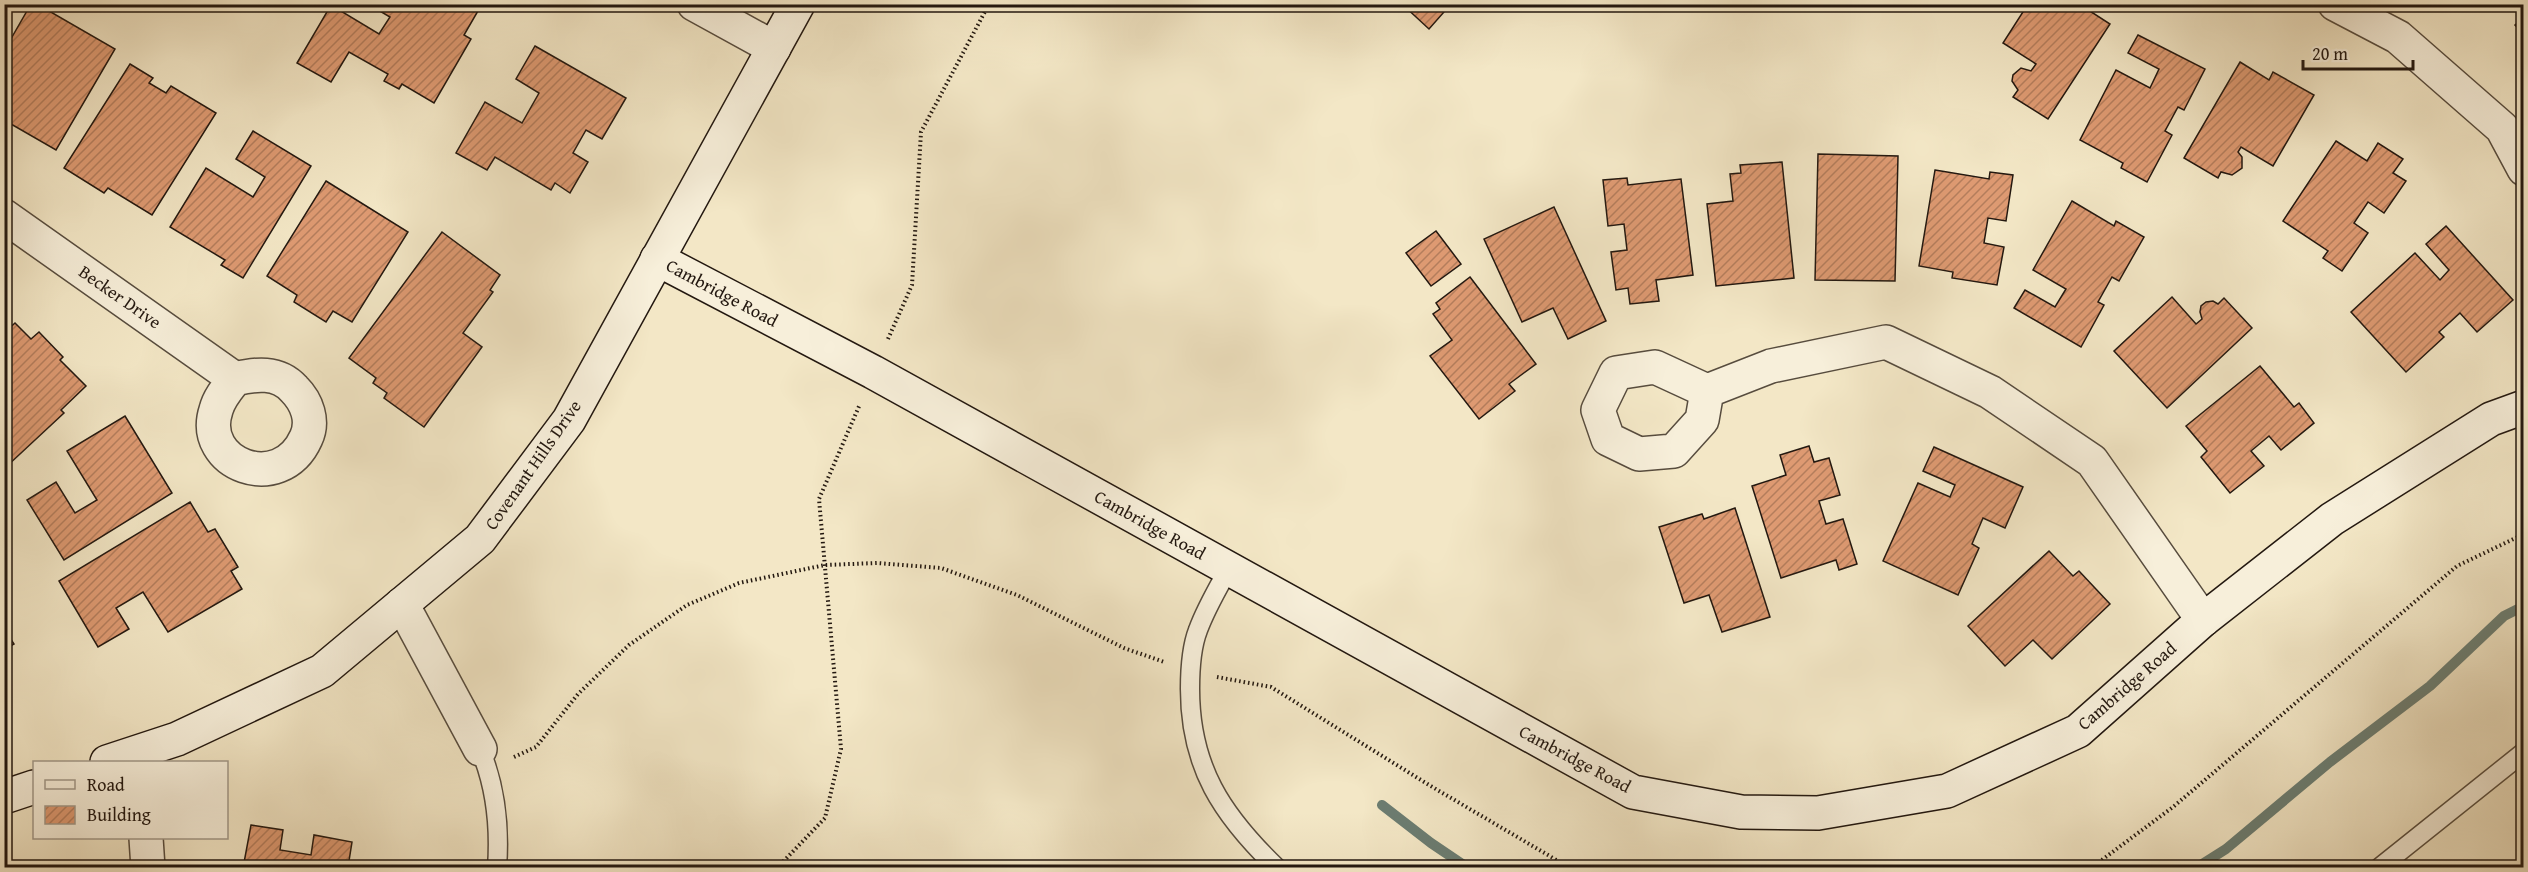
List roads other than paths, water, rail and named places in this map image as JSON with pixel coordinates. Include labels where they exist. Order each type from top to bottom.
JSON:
[{"type":"street","points":[[694,4],[774,48]]},
{"type":"street","name":"Covenant Hills Drive","points":[[119,760],[177,739],[322,671],[480,539],[562,429],[798,4]]},
{"type":"street","points":[[2335,4],[2398,37],[2502,128],[2523,169]]},
{"type":"street","name":"Becker Drive","points":[[4,216],[235,379]]},
{"type":"street","name":"Cambridge Road","points":[[657,259],[873,372],[1633,792],[1742,812],[1818,813],[1947,791],[2078,731],[2202,620],[2332,519],[2491,419],[2523,407]]},
{"type":"street","points":[[1707,391],[1771,366],[1886,342],[1990,392],[2092,461],[2202,620]]},
{"type":"street","points":[[402,604],[484,758]]},
{"type":"street","points":[[4,797],[33,787]]},
{"type":"street","points":[[146,839],[148,867]]},
{"type":"lane","points":[[1229,568],[1197,631],[1190,672],[1190,708],[1198,752],[1212,789],[1229,817],[1277,867]]},
{"type":"lane","points":[[2379,867],[2523,752]]},
{"type":"lane","points":[[484,758],[496,804],[499,840],[497,867]]},
{"type":"waterway","points":[[2196,868],[2226,849],[2330,762],[2430,686],[2504,616],[2524,606]]},
{"type":"waterway","points":[[1382,805],[1468,868]]}]
